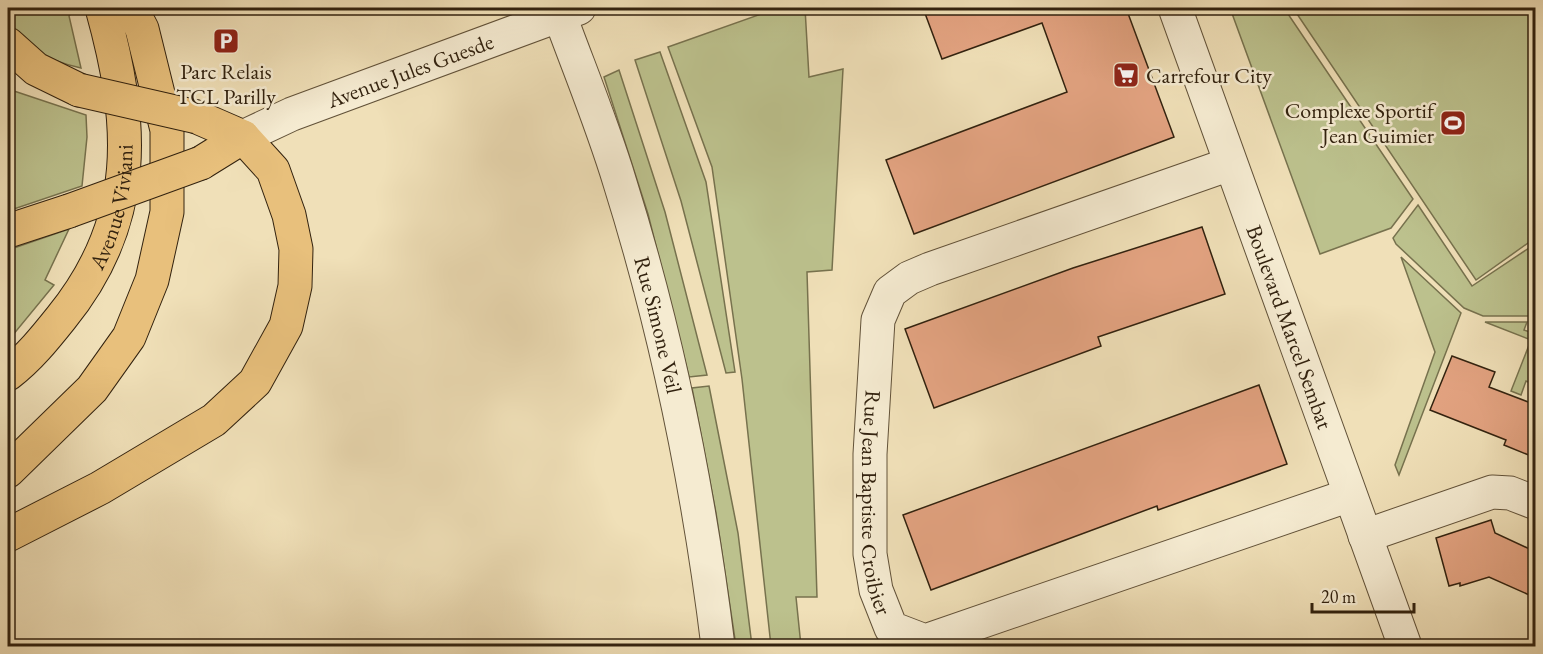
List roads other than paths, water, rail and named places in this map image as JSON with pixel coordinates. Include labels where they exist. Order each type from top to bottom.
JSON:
[{"type":"main road","name":"Avenue Viviani","points":[[8,374],[37,348],[79,296],[96,267],[118,204],[124,172],[126,124],[115,53],[102,8]]},
{"type":"main road","points":[[8,471],[92,389],[129,337],[152,280],[166,212],[167,130],[142,29],[131,8]]},
{"type":"main road","points":[[8,44],[36,69],[79,90],[197,117],[243,137],[273,170],[289,216],[296,249],[295,286],[286,326],[255,382],[214,420],[100,488],[8,535]]},
{"type":"main road","points":[[8,231],[201,163],[243,137]]},
{"type":"street","name":"Boulevard Marcel Sembat","points":[[1175,8],[1405,646]]},
{"type":"street","name":"Avenue Jules Guesde","points":[[243,137],[292,114],[565,10]]},
{"type":"street","name":"Rue Simone Veil","points":[[565,10],[644,266],[674,395],[698,516],[718,646]]},
{"type":"street","name":"Rue Jean Baptiste Croibier","points":[[1230,164],[930,269],[909,278],[891,292],[878,320],[870,454],[870,554],[876,591],[891,628],[925,641],[1350,495]]},
{"type":"street","points":[[1365,536],[1492,492],[1510,493],[1536,503]]},
{"type":"place","name":"Parc Relais TCL Parilly","points":[[226,41]]},
{"type":"place","name":"Carrefour City","points":[[1126,75]]},
{"type":"place","name":"Complexe Sportif Jean Guimier","points":[[1453,123]]}]
